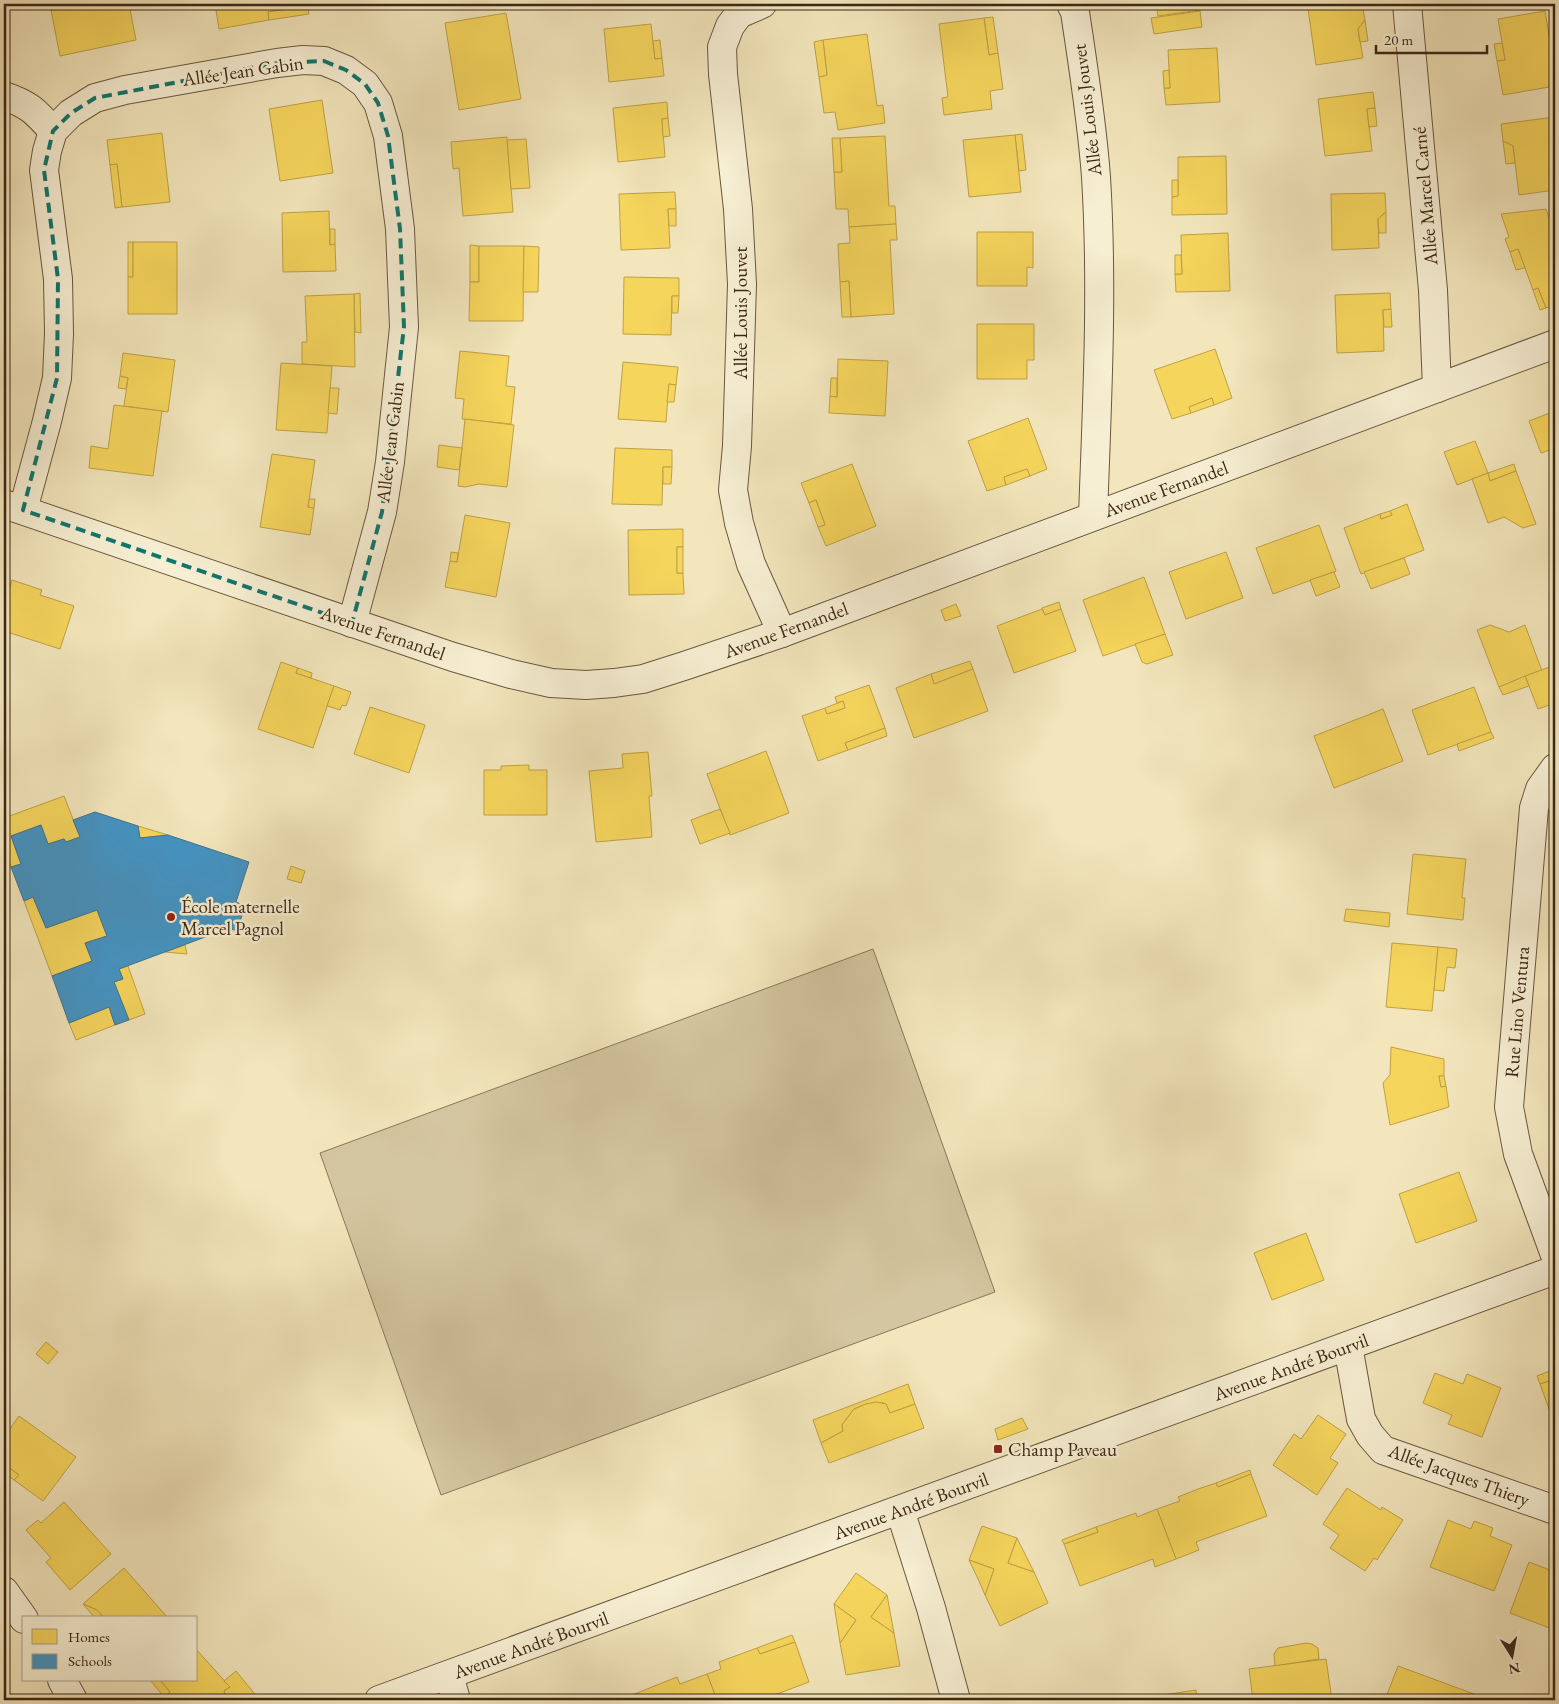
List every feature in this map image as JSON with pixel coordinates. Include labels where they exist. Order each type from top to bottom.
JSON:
[{"type":"street","name":"Allée Louis Jouvet","points":[[762,4],[739,14],[730,26],[722,47],[723,74],[738,209],[742,284],[737,446],[733,490],[739,523],[751,564],[782,633]]},
{"type":"street","name":"Allée Louis Jouvet","points":[[1071,4],[1074,12],[1087,93],[1096,176],[1100,288],[1093,516]]},
{"type":"street","name":"Allée Marcel Carné","points":[[1407,4],[1433,290],[1437,388]]},
{"type":"street","name":"Allée Jean Gabin","points":[[53,130],[70,113],[95,98],[125,90],[303,60],[324,62],[346,70],[365,84],[378,103],[388,136],[400,229],[404,327],[390,462],[382,512],[352,622]]},
{"type":"street","points":[[4,96],[19,101],[33,109],[53,130],[44,170],[58,279],[59,334],[57,378],[47,421],[13,507]]},
{"type":"street","name":"Avenue Fernandel","points":[[13,507],[511,674],[552,683],[614,684],[643,678],[782,633],[1555,344]]},
{"type":"street","name":"Rue Lino Ventura","points":[[1555,768],[1540,789],[1534,808],[1509,1107],[1518,1154],[1555,1255]]},
{"type":"street","name":"Avenue André Bourvil","points":[[379,1700],[452,1688],[900,1510],[1555,1270]]},
{"type":"street","name":"Allée Jacques Thiery","points":[[1348,1346],[1361,1419],[1370,1435],[1383,1450],[1555,1510]]},
{"type":"street","points":[[900,1510],[931,1608],[956,1700]]},
{"type":"street","points":[[4,1591],[22,1616]]},
{"type":"street","points":[[63,1682],[73,1700]]},
{"type":"highlighted area","points":[[324,61],[346,70],[365,84],[378,103],[388,136],[400,229],[404,327],[382,512],[352,623],[23,510],[57,378],[58,279],[44,170],[53,131],[71,113],[95,98],[277,63]]},
{"type":"shaded area","points":[[873,949],[995,1292],[441,1495],[320,1153]]},
{"type":"building: Homes","points":[[81,4],[129,4],[136,40],[60,56],[51,10]]},
{"type":"building: Homes","points":[[215,4],[307,4],[307,6],[268,12],[269,20],[219,29]]},
{"type":"building: Homes","points":[[420,4],[442,4],[421,8]]},
{"type":"building: Homes","points":[[1156,4],[1206,4],[1207,9],[1158,16]]},
{"type":"building: Homes","points":[[1343,4],[1362,4],[1365,20],[1358,29],[1363,58],[1316,65],[1308,9]]},
{"type":"building: Homes","points":[[307,6],[309,14],[269,20],[268,12]]},
{"type":"building: Homes","points":[[1200,11],[1202,27],[1154,34],[1151,18]]},
{"type":"building: Homes","points":[[1545,11],[1555,72],[1555,86],[1503,95],[1497,61],[1505,60],[1498,19]]},
{"type":"building: Homes","points":[[506,13],[521,99],[459,110],[445,23]]},
{"type":"building: Homes","points":[[993,17],[998,53],[989,55],[984,18]]},
{"type":"building: Homes","points":[[984,18],[989,55],[998,53],[1003,89],[990,91],[992,109],[944,115],[942,98],[948,97],[939,24]]},
{"type":"building: Homes","points":[[1365,20],[1368,41],[1360,42],[1358,29]]},
{"type":"building: Homes","points":[[651,24],[655,59],[662,58],[664,76],[609,82],[604,29]]},
{"type":"building: Homes","points":[[867,34],[877,106],[883,105],[885,123],[838,130],[835,112],[824,113],[819,77],[827,75],[823,40]]},
{"type":"building: Homes","points":[[660,40],[662,58],[655,59],[653,41]]},
{"type":"building: Homes","points":[[823,40],[827,75],[819,77],[814,42]]},
{"type":"building: Homes","points":[[1502,43],[1505,60],[1497,61],[1494,44]]},
{"type":"building: Homes","points":[[1217,48],[1220,102],[1166,105],[1164,88],[1170,88],[1168,50]]},
{"type":"building: Homes","points":[[1169,70],[1170,88],[1164,88],[1163,71]]},
{"type":"building: Homes","points":[[1373,92],[1375,108],[1367,109],[1372,151],[1325,156],[1318,99]]},
{"type":"building: Homes","points":[[322,100],[333,173],[280,181],[269,109]]},
{"type":"building: Homes","points":[[667,102],[668,118],[662,119],[665,157],[618,162],[613,108]]},
{"type":"building: Homes","points":[[1375,108],[1377,126],[1369,127],[1367,109]]},
{"type":"building: Homes","points":[[1555,117],[1555,190],[1519,195],[1513,146],[1503,141],[1501,124]]},
{"type":"building: Homes","points":[[668,118],[670,136],[663,137],[662,119]]},
{"type":"building: Homes","points":[[162,133],[170,202],[122,207],[117,164],[110,165],[107,140]]},
{"type":"building: Homes","points":[[1022,134],[1026,170],[1019,171],[1015,135]]},
{"type":"building: Homes","points":[[1015,135],[1021,192],[969,197],[963,140]]},
{"type":"building: Homes","points":[[885,136],[889,206],[895,206],[896,224],[849,227],[848,209],[836,209],[834,172],[842,172],[840,138]]},
{"type":"building: Homes","points":[[507,137],[513,212],[463,216],[459,168],[453,169],[451,142]]},
{"type":"building: Homes","points":[[832,138],[840,138],[842,172],[834,172]]},
{"type":"building: Homes","points":[[526,139],[530,188],[511,189],[507,140]]},
{"type":"building: Homes","points":[[1503,141],[1513,146],[1515,163],[1506,164]]},
{"type":"building: Homes","points":[[1226,156],[1227,214],[1172,215],[1172,197],[1178,196],[1178,157]]},
{"type":"building: Homes","points":[[117,164],[122,207],[115,208],[110,165]]},
{"type":"building: Homes","points":[[1172,180],[1178,180],[1178,196],[1172,197]]},
{"type":"building: Homes","points":[[675,192],[676,209],[668,209],[670,248],[621,250],[619,194]]},
{"type":"building: Homes","points":[[1385,193],[1386,212],[1378,219],[1379,248],[1332,250],[1331,194]]},
{"type":"building: Homes","points":[[668,209],[676,209],[676,226],[669,226]]},
{"type":"building: Homes","points":[[1546,209],[1551,223],[1555,221],[1555,305],[1546,308],[1538,288],[1533,290],[1518,249],[1510,252],[1505,239],[1509,237],[1501,214]]},
{"type":"building: Homes","points":[[329,211],[330,245],[335,244],[336,271],[283,272],[282,213]]},
{"type":"building: Homes","points":[[1386,212],[1386,233],[1379,233],[1378,219]]},
{"type":"building: Homes","points":[[896,224],[897,240],[890,240],[894,314],[851,317],[849,281],[840,282],[838,244],[850,243],[849,227]]},
{"type":"building: Homes","points":[[330,229],[335,229],[335,244],[330,245]]},
{"type":"building: Homes","points":[[977,232],[1033,232],[1033,268],[1027,267],[1027,286],[977,286]]},
{"type":"building: Homes","points":[[1228,233],[1230,291],[1176,292],[1175,274],[1182,274],[1181,235]]},
{"type":"building: Homes","points":[[128,242],[133,242],[133,277],[128,277]]},
{"type":"building: Homes","points":[[133,242],[177,242],[177,314],[128,314],[128,277],[133,277]]},
{"type":"building: Homes","points":[[470,245],[479,246],[479,282],[470,282]]},
{"type":"building: Homes","points":[[479,246],[524,246],[523,321],[469,321],[470,282],[479,282]]},
{"type":"building: Homes","points":[[524,246],[539,247],[538,292],[523,292]]},
{"type":"building: Homes","points":[[1518,249],[1525,268],[1516,270],[1510,252]]},
{"type":"building: Homes","points":[[1175,255],[1181,255],[1182,274],[1175,274]]},
{"type":"building: Homes","points":[[624,277],[679,278],[679,296],[672,296],[671,335],[623,334]]},
{"type":"building: Homes","points":[[849,281],[851,317],[842,317],[840,282]]},
{"type":"building: Homes","points":[[1538,288],[1546,308],[1540,310],[1533,290]]},
{"type":"building: Homes","points":[[360,293],[361,333],[355,332],[354,294]]},
{"type":"building: Homes","points":[[1390,293],[1391,309],[1383,310],[1384,351],[1337,353],[1335,295]]},
{"type":"building: Homes","points":[[354,294],[355,367],[302,364],[302,342],[307,342],[305,296]]},
{"type":"building: Homes","points":[[672,296],[679,296],[678,313],[672,313]]},
{"type":"building: Homes","points":[[1391,309],[1392,327],[1384,327],[1383,310]]},
{"type":"building: Homes","points":[[977,324],[1034,324],[1034,360],[1027,360],[1027,379],[977,379]]},
{"type":"building: Homes","points":[[1215,349],[1232,398],[1214,405],[1212,398],[1189,407],[1191,413],[1172,419],[1154,370]]},
{"type":"building: Homes","points":[[460,351],[509,356],[506,386],[515,387],[511,424],[462,419],[464,399],[455,398]]},
{"type":"building: Homes","points":[[123,353],[175,360],[168,412],[124,406],[128,378],[120,376]]},
{"type":"building: Homes","points":[[838,359],[888,361],[885,416],[829,413],[830,396],[837,397]]},
{"type":"building: Homes","points":[[623,362],[678,367],[676,385],[669,384],[666,422],[618,419]]},
{"type":"building: Homes","points":[[281,363],[332,366],[327,433],[276,430]]},
{"type":"building: Homes","points":[[120,376],[128,378],[126,389],[118,388]]},
{"type":"building: Homes","points":[[831,378],[837,378],[837,397],[830,396]]},
{"type":"building: Homes","points":[[669,384],[676,385],[674,402],[667,402]]},
{"type":"building: Homes","points":[[330,388],[339,388],[337,414],[328,413]]},
{"type":"building: Homes","points":[[1212,398],[1214,405],[1191,413],[1189,407]]},
{"type":"building: Homes","points":[[114,405],[162,411],[153,476],[89,468],[91,446],[108,449]]},
{"type":"building: Homes","points":[[1555,411],[1555,448],[1541,453],[1529,421]]},
{"type":"building: Homes","points":[[1028,418],[1047,469],[1030,476],[1027,469],[1004,477],[1006,485],[987,491],[968,441]]},
{"type":"building: Homes","points":[[465,419],[514,425],[507,487],[479,484],[465,487],[458,486]]},
{"type":"building: Homes","points":[[1475,441],[1488,473],[1457,485],[1444,452]]},
{"type":"building: Homes","points":[[439,445],[462,448],[459,470],[437,467]]},
{"type":"building: Homes","points":[[615,448],[672,450],[672,467],[663,467],[662,505],[612,504]]},
{"type":"building: Homes","points":[[272,454],[315,460],[308,507],[314,508],[310,535],[260,527]]},
{"type":"building: Homes","points":[[852,464],[876,526],[826,546],[818,527],[825,525],[816,500],[809,503],[801,483]]},
{"type":"building: Homes","points":[[1514,464],[1516,471],[1490,481],[1488,473]]},
{"type":"building: Homes","points":[[663,467],[672,467],[671,484],[663,484]]},
{"type":"building: Homes","points":[[1027,469],[1030,476],[1006,485],[1004,477]]},
{"type":"building: Homes","points":[[1516,471],[1536,524],[1523,528],[1504,517],[1488,523],[1472,479],[1488,473],[1490,481]]},
{"type":"building: Homes","points":[[309,499],[315,499],[314,508],[308,507]]},
{"type":"building: Homes","points":[[816,500],[825,525],[818,527],[809,503]]},
{"type":"building: Homes","points":[[1407,504],[1424,550],[1361,574],[1344,528],[1380,514],[1381,519],[1392,515],[1390,511]]},
{"type":"building: Homes","points":[[1390,511],[1392,515],[1381,519],[1380,514]]},
{"type":"building: Homes","points":[[465,515],[510,523],[496,597],[445,587],[450,561],[457,562]]},
{"type":"building: Homes","points":[[1319,525],[1336,571],[1273,594],[1256,548]]},
{"type":"building: Homes","points":[[683,529],[683,547],[677,547],[677,573],[683,573],[684,594],[629,595],[628,530]]},
{"type":"building: Homes","points":[[677,547],[683,547],[683,573],[677,573]]},
{"type":"building: Homes","points":[[451,552],[458,553],[457,562],[450,561]]},
{"type":"building: Homes","points":[[1226,552],[1243,598],[1186,619],[1169,572]]},
{"type":"building: Homes","points":[[1404,558],[1410,574],[1371,589],[1364,572]]},
{"type":"building: Homes","points":[[1334,572],[1340,587],[1316,596],[1310,580]]},
{"type":"building: Homes","points":[[1144,577],[1165,634],[1103,656],[1083,600]]},
{"type":"building: Homes","points":[[12,580],[42,590],[40,595],[74,606],[60,649],[4,631],[4,607]]},
{"type":"building: Homes","points":[[1059,602],[1061,609],[1045,615],[1042,608]]},
{"type":"building: Homes","points":[[956,604],[961,616],[945,621],[941,610]]},
{"type":"building: Homes","points":[[1042,609],[1045,615],[1061,609],[1076,651],[1014,673],[997,626]]},
{"type":"building: Homes","points":[[1490,625],[1509,632],[1525,625],[1542,671],[1499,687],[1477,630]]},
{"type":"building: Homes","points":[[1165,634],[1173,655],[1147,664],[1142,662],[1135,644]]},
{"type":"building: Homes","points":[[970,661],[973,669],[934,684],[931,674]]},
{"type":"building: Homes","points":[[281,662],[298,668],[296,673],[334,686],[313,748],[258,729]]},
{"type":"building: Homes","points":[[1555,665],[1555,703],[1538,709],[1525,676]]},
{"type":"building: Homes","points":[[298,668],[312,673],[311,678],[296,673]]},
{"type":"building: Homes","points":[[973,669],[988,711],[914,738],[896,688],[931,674],[934,684]]},
{"type":"building: Homes","points":[[1525,676],[1529,686],[1503,695],[1499,687]]},
{"type":"building: Homes","points":[[869,685],[885,728],[845,743],[848,750],[818,761],[802,716],[825,708],[827,714],[845,708],[843,701],[837,703],[835,697]]},
{"type":"building: Homes","points":[[334,686],[351,692],[346,706],[342,705],[340,710],[327,706]]},
{"type":"building: Homes","points":[[1474,687],[1491,732],[1428,755],[1412,710]]},
{"type":"building: Homes","points":[[843,701],[845,708],[827,714],[825,708]]},
{"type":"building: Homes","points":[[370,707],[425,725],[409,773],[354,754]]},
{"type":"building: Homes","points":[[1383,709],[1403,761],[1334,788],[1314,736]]},
{"type":"building: Homes","points":[[885,728],[887,736],[848,750],[845,743]]},
{"type":"building: Homes","points":[[1491,732],[1494,738],[1459,751],[1457,744]]},
{"type":"building: Homes","points":[[766,751],[789,813],[730,835],[707,774]]},
{"type":"building: Homes","points":[[648,752],[652,796],[649,796],[652,837],[596,842],[589,771],[623,768],[622,754]]},
{"type":"building: Homes","points":[[529,765],[529,770],[547,770],[547,815],[484,815],[484,770],[501,770],[501,766]]},
{"type":"building: Homes","points":[[64,796],[80,837],[66,842],[64,839],[48,844],[41,825],[11,836],[21,864],[11,867],[4,847],[4,818]]},
{"type":"building: Homes","points":[[720,809],[730,833],[700,844],[691,820]]},
{"type":"building: Homes","points":[[138,826],[168,835],[140,838]]},
{"type":"building: Homes","points":[[1413,854],[1466,859],[1462,898],[1465,898],[1463,920],[1407,914]]},
{"type":"building: Homes","points":[[291,866],[305,871],[301,883],[287,879]]},
{"type":"building: Homes","points":[[33,897],[46,928],[97,910],[107,936],[85,943],[92,961],[52,976],[24,901]]},
{"type":"building: Homes","points":[[1346,909],[1390,913],[1389,927],[1344,921]]},
{"type":"building: Homes","points":[[217,924],[226,926],[223,937],[214,934]]},
{"type":"building: Homes","points":[[1392,943],[1438,947],[1432,1011],[1386,1007]]},
{"type":"building: Homes","points":[[185,945],[187,954],[165,952]]},
{"type":"building: Homes","points":[[1438,947],[1457,949],[1455,968],[1447,967],[1444,991],[1434,990]]},
{"type":"building: Homes","points":[[128,966],[145,1014],[129,1020],[114,982],[123,979],[119,969]]},
{"type":"building: Homes","points":[[109,1007],[115,1025],[76,1040],[69,1023]]},
{"type":"building: Homes","points":[[1391,1047],[1444,1059],[1444,1076],[1439,1076],[1441,1087],[1446,1086],[1449,1107],[1390,1125],[1383,1083],[1390,1075]]},
{"type":"building: Homes","points":[[1439,1076],[1444,1076],[1446,1086],[1441,1087]]},
{"type":"building: Homes","points":[[1459,1172],[1477,1221],[1416,1243],[1399,1194]]},
{"type":"building: Homes","points":[[1306,1233],[1324,1280],[1272,1300],[1254,1253]]},
{"type":"building: Homes","points":[[46,1342],[58,1352],[48,1364],[36,1354]]},
{"type":"building: Homes","points":[[1555,1369],[1555,1379],[1540,1384],[1537,1376]]},
{"type":"building: Homes","points":[[1435,1373],[1463,1384],[1467,1374],[1501,1388],[1482,1437],[1448,1424],[1452,1415],[1423,1403]]},
{"type":"building: Homes","points":[[1555,1379],[1555,1422],[1554,1423],[1540,1384]]},
{"type":"building: Homes","points":[[908,1384],[915,1404],[890,1413],[886,1404],[866,1404],[854,1409],[842,1425],[843,1431],[821,1443],[813,1420]]},
{"type":"building: Homes","points":[[876,1402],[886,1404],[890,1413],[915,1404],[924,1428],[829,1463],[821,1443],[843,1431],[842,1425],[854,1409]]},
{"type":"building: Homes","points":[[1318,1415],[1346,1434],[1330,1458],[1338,1463],[1317,1495],[1273,1465],[1294,1434],[1301,1439]]},
{"type":"building: Homes","points":[[19,1416],[76,1457],[43,1501],[14,1480],[19,1475],[4,1464],[4,1437]]},
{"type":"building: Homes","points":[[1022,1418],[1028,1429],[998,1440],[995,1429]]},
{"type":"building: Homes","points":[[4,1464],[19,1475],[14,1480],[4,1473]]},
{"type":"building: Homes","points":[[1250,1470],[1251,1474],[1218,1487],[1216,1483]]},
{"type":"building: Homes","points":[[1251,1474],[1267,1516],[1196,1542],[1199,1550],[1176,1559],[1157,1509],[1180,1501],[1178,1497],[1198,1489],[1216,1483],[1218,1487]]},
{"type":"building: Homes","points":[[1347,1488],[1381,1510],[1382,1507],[1403,1520],[1377,1560],[1374,1558],[1365,1571],[1330,1548],[1339,1535],[1323,1524]]},
{"type":"building: Homes","points":[[64,1502],[111,1554],[70,1590],[46,1562],[51,1558],[26,1530],[38,1520],[41,1523]]},
{"type":"building: Homes","points":[[1157,1509],[1176,1559],[1155,1567],[1153,1559],[1080,1586],[1064,1544],[1098,1532],[1096,1527],[1136,1513],[1137,1517]]},
{"type":"building: Homes","points":[[1448,1520],[1471,1529],[1474,1521],[1493,1528],[1490,1536],[1512,1545],[1494,1591],[1430,1567]]},
{"type":"building: Homes","points":[[982,1526],[1017,1538],[1008,1563],[1034,1572],[1048,1603],[1000,1626],[985,1595],[994,1569],[969,1560]]},
{"type":"building: Homes","points":[[1096,1527],[1098,1532],[1064,1544],[1062,1540]]},
{"type":"building: Homes","points":[[1017,1538],[1034,1572],[1008,1563]]},
{"type":"building: Homes","points":[[969,1560],[994,1569],[985,1595],[979,1581]]},
{"type":"building: Homes","points":[[1529,1562],[1555,1572],[1555,1630],[1510,1613]]},
{"type":"building: Homes","points":[[124,1568],[166,1616],[102,1616],[97,1610],[83,1604]]},
{"type":"building: Homes","points":[[856,1573],[887,1595],[871,1617],[894,1633],[900,1666],[846,1675],[840,1643],[856,1620],[834,1604]]},
{"type":"building: Homes","points":[[887,1595],[891,1617],[894,1633],[871,1617]]},
{"type":"building: Homes","points":[[83,1604],[97,1610],[102,1616],[93,1616]]},
{"type":"building: Homes","points":[[834,1604],[856,1620],[840,1643]]},
{"type":"building: Homes","points":[[792,1635],[795,1642],[760,1654],[757,1648]]},
{"type":"building: Homes","points":[[795,1642],[809,1682],[761,1700],[717,1700],[707,1674],[721,1669],[719,1662],[757,1648],[760,1654]]},
{"type":"building: Homes","points":[[1306,1643],[1318,1648],[1319,1659],[1275,1666],[1274,1654],[1278,1648]]},
{"type":"building: Homes","points":[[198,1651],[230,1687],[224,1691],[227,1700],[168,1700],[164,1697],[170,1692],[162,1682],[198,1682]]},
{"type":"building: Homes","points":[[1326,1659],[1332,1700],[1253,1700],[1249,1669]]},
{"type":"building: Homes","points":[[1398,1666],[1474,1694],[1472,1700],[1385,1700]]},
{"type":"building: Homes","points":[[236,1671],[258,1698],[252,1700],[227,1700],[224,1691],[230,1687],[224,1681]]},
{"type":"building: Homes","points":[[707,1674],[717,1700],[636,1700],[640,1699],[637,1693],[677,1677],[680,1684]]},
{"type":"building: Homes","points":[[152,1682],[162,1682],[170,1692],[164,1697]]},
{"type":"building: Homes","points":[[1196,1690],[1197,1700],[1131,1700]]},
{"type":"building: Homes","points":[[10,1693],[13,1700],[4,1700],[4,1696]]},
{"type":"building: Homes","points":[[637,1693],[640,1699],[616,1700]]},
{"type":"building: Homes","points":[[525,1695],[545,1700],[523,1700]]},
{"type":"building: Schools","name":"École maternelle Marcel Pagnol","points":[[95,812],[138,826],[140,838],[168,835],[249,862],[236,902],[245,906],[237,931],[217,924],[214,934],[210,932],[208,936],[119,969],[123,979],[114,982],[129,1020],[115,1025],[109,1007],[69,1023],[52,976],[92,961],[85,943],[107,936],[97,910],[46,928],[33,897],[24,901],[11,867],[21,864],[11,836],[41,825],[48,844],[64,839],[66,842],[80,837],[73,820]]},
{"type":"place","name":"École maternelle Marcel Pagnol","points":[[171,917]]},
{"type":"place","name":"Champ Paveau","points":[[998,1449]]}]
